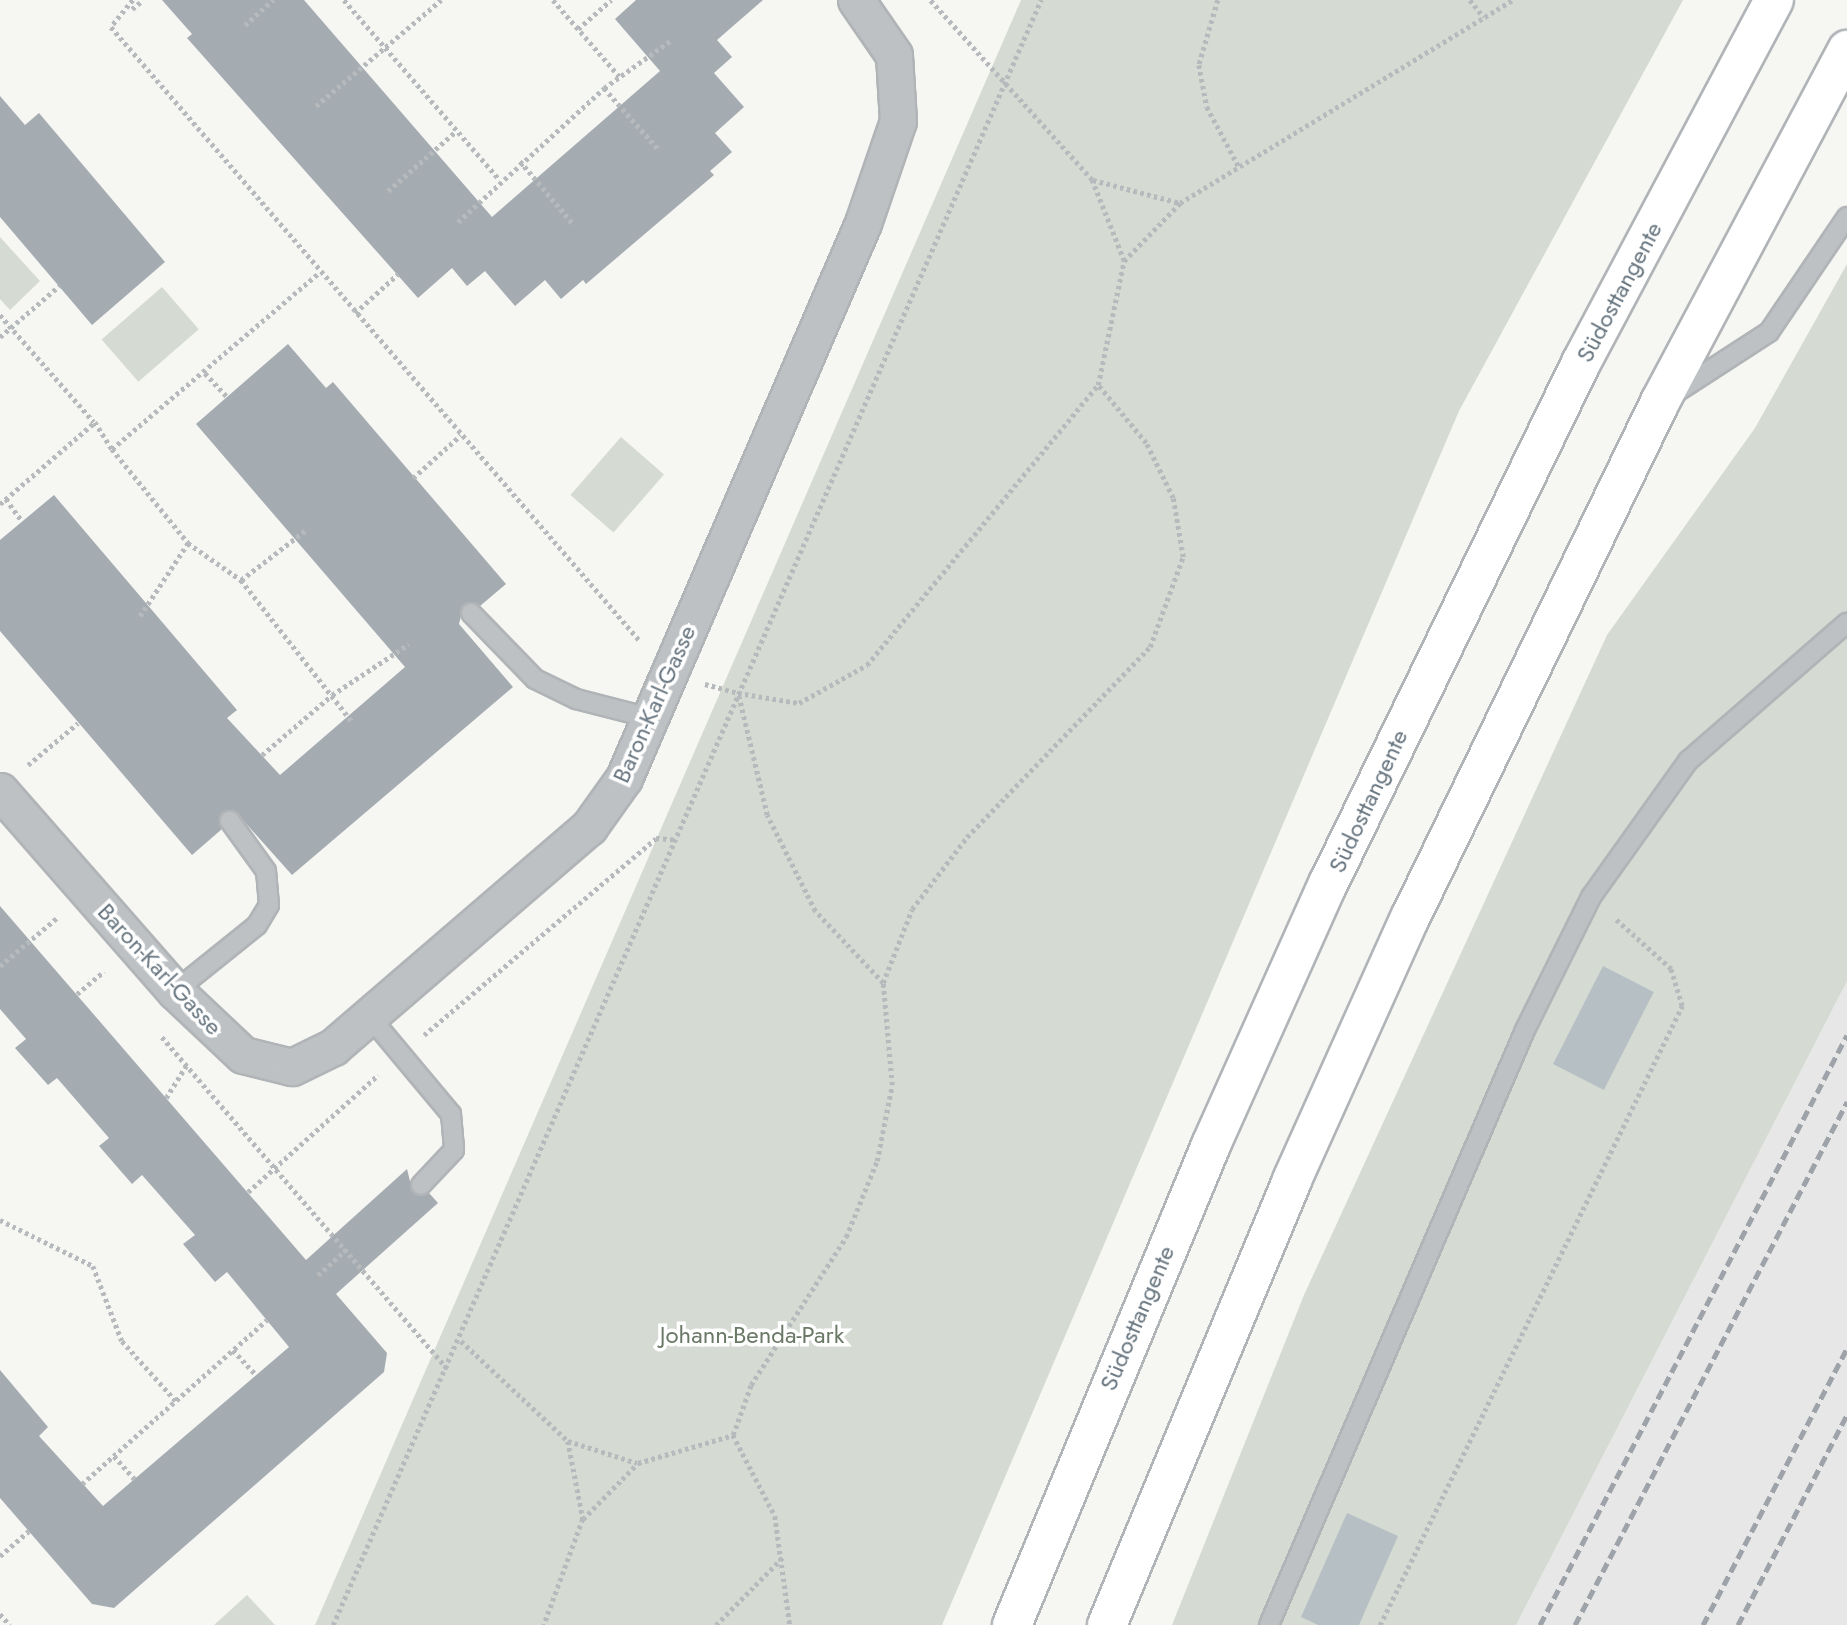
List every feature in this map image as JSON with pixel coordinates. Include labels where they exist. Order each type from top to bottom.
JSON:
[{"type":"highway","name":"Südosttangente","points":[[1012,1625],[1210,1145],[1328,884],[1581,363],[1774,0]]},
{"type":"highway","points":[[1107,1625],[1382,980],[1660,402],[1847,50]]},
{"type":"street","name":"Baron-Karl-Gasse","points":[[10,782],[88,892],[175,991],[243,1055],[292,1067],[333,1047],[589,827],[624,778],[863,223],[898,121],[894,55],[856,0]]},
{"type":"lane","points":[[1660,402],[1769,332],[1847,216]]},
{"type":"lane","points":[[471,613],[535,679],[576,699],[650,718]]},
{"type":"lane","points":[[1269,1625],[1525,1030],[1591,897],[1688,761],[1847,623]]},
{"type":"lane","points":[[175,991],[257,925],[269,905],[266,871],[230,821]]},
{"type":"lane","points":[[369,1016],[451,1114],[454,1150],[421,1185]]},
{"type":"path","points":[[131,9],[133,0]]},
{"type":"path","points":[[143,0],[111,27],[319,273],[668,674]]},
{"type":"path","points":[[245,24],[273,0]]},
{"type":"path","points":[[344,0],[499,179]]},
{"type":"path","points":[[316,106],[441,0]]},
{"type":"path","points":[[553,0],[619,76]]},
{"type":"path","points":[[578,29],[611,0]]},
{"type":"path","points":[[930,0],[1092,180],[1124,261]]},
{"type":"path","points":[[333,1625],[461,1341],[738,693],[1041,0]]},
{"type":"path","points":[[1218,0],[1199,65],[1207,107],[1239,167]]},
{"type":"path","points":[[1470,0],[1484,17]]},
{"type":"path","points":[[738,693],[799,703],[867,664],[1098,385],[1124,261],[1180,203],[1512,0]]},
{"type":"path","points":[[458,222],[499,179],[619,76],[670,41]]},
{"type":"path","points":[[604,89],[660,151]]},
{"type":"path","points":[[388,191],[456,131]]},
{"type":"path","points":[[520,162],[574,225]]},
{"type":"path","points":[[1092,180],[1180,203]]},
{"type":"path","points":[[112,449],[205,373],[319,273]]},
{"type":"path","points":[[355,313],[398,274]]},
{"type":"path","points":[[0,337],[59,286]]},
{"type":"path","points":[[0,315],[94,422],[112,449],[188,543],[241,580],[353,723]]},
{"type":"path","points":[[205,373],[227,397]]},
{"type":"path","points":[[790,1625],[783,1557],[775,1516],[733,1434],[751,1385],[846,1237],[877,1161],[892,1084],[883,983],[912,909],[967,837],[1150,647],[1183,557],[1173,498],[1146,443],[1098,385]]},
{"type":"path","points":[[0,505],[94,422]]},
{"type":"path","points":[[413,478],[461,435]]},
{"type":"path","points":[[6,499],[22,521]]},
{"type":"path","points":[[241,580],[306,530]]},
{"type":"path","points":[[140,616],[188,543]]},
{"type":"path","points":[[262,755],[332,695],[409,644]]},
{"type":"path","points":[[738,693],[767,815],[815,911],[883,983]]},
{"type":"path","points":[[10,782],[78,723]]},
{"type":"path","points":[[248,1192],[273,1166],[402,1053],[656,838],[677,840]]},
{"type":"path","points":[[0,966],[88,892]]},
{"type":"path","points":[[1380,1625],[1682,1006],[1671,969],[1591,897]]},
{"type":"path","points":[[58,918],[66,926]]},
{"type":"path","points":[[96,962],[113,981]]},
{"type":"path","points":[[77,994],[104,971]]},
{"type":"path","points":[[159,1034],[448,1369]]},
{"type":"path","points":[[166,1098],[186,1066]]},
{"type":"path","points":[[0,1220],[93,1266],[122,1341],[176,1401]]},
{"type":"path","points":[[318,1275],[346,1250]]},
{"type":"path","points":[[82,1484],[267,1320]]},
{"type":"path","points":[[461,1341],[568,1441],[638,1463]]},
{"type":"path","points":[[233,1350],[257,1375]]},
{"type":"path","points":[[544,1625],[583,1518],[638,1463],[733,1434]]},
{"type":"path","points":[[568,1441],[583,1518]]},
{"type":"path","points":[[114,1456],[135,1479]]},
{"type":"path","points":[[0,1556],[29,1531]]},
{"type":"path","points":[[716,1625],[783,1557]]},
{"type":"path","points":[[0,1614],[10,1625]]},
{"type":"shaded area","points":[[1603,966],[1654,992],[1604,1090],[1553,1064]]},
{"type":"shaded area","points":[[1847,981],[1847,1625],[1516,1625]]},
{"type":"shaded area","points":[[1347,1513],[1398,1536],[1359,1625],[1318,1625],[1301,1617]]},
{"type":"green space","name":"Johann-Benda-Park","points":[[1021,0],[1683,0],[1459,411],[942,1625],[315,1625]]},
{"type":"green space","points":[[0,237],[40,281],[10,310],[0,299]]},
{"type":"green space","points":[[1847,264],[1847,981],[1516,1625],[1172,1625],[1304,1295],[1607,635],[1755,428]]},
{"type":"green space","points":[[162,287],[199,329],[138,382],[102,339]]},
{"type":"green space","points":[[621,437],[664,474],[614,533],[570,495]]},
{"type":"green space","points":[[247,1595],[275,1625],[214,1625]]},
{"type":"building","points":[[162,0],[304,0],[492,217],[660,71],[615,19],[636,0],[763,0],[717,40],[732,57],[714,73],[744,107],[715,133],[732,152],[710,171],[714,175],[586,284],[583,280],[561,299],[545,280],[515,306],[485,271],[467,286],[452,268],[418,298],[187,38],[192,34]]},
{"type":"building","points":[[0,96],[25,125],[39,113],[165,262],[92,325],[0,217]]},
{"type":"building","points":[[288,344],[326,388],[333,382],[506,584],[480,606],[464,604],[459,624],[513,687],[292,875],[234,810],[223,812],[222,829],[192,855],[0,631],[0,540],[54,495],[237,710],[227,718],[280,775],[405,667],[196,424]]},
{"type":"building","points":[[0,906],[306,1260],[407,1169],[413,1193],[429,1193],[438,1203],[336,1294],[387,1353],[384,1372],[114,1608],[92,1604],[0,1498],[0,1370],[48,1427],[39,1436],[103,1506],[289,1347],[227,1272],[215,1282],[183,1244],[195,1235],[142,1175],[132,1184],[99,1146],[109,1138],[57,1078],[48,1085],[15,1048],[26,1039],[0,1009]]},
{"type":"railway","points":[[1540,1625],[1847,1035]]},
{"type":"railway","points":[[1575,1625],[1847,1102]]},
{"type":"railway","points":[[1703,1625],[1847,1348]]},
{"type":"railway","points":[[1738,1625],[1847,1415]]}]
